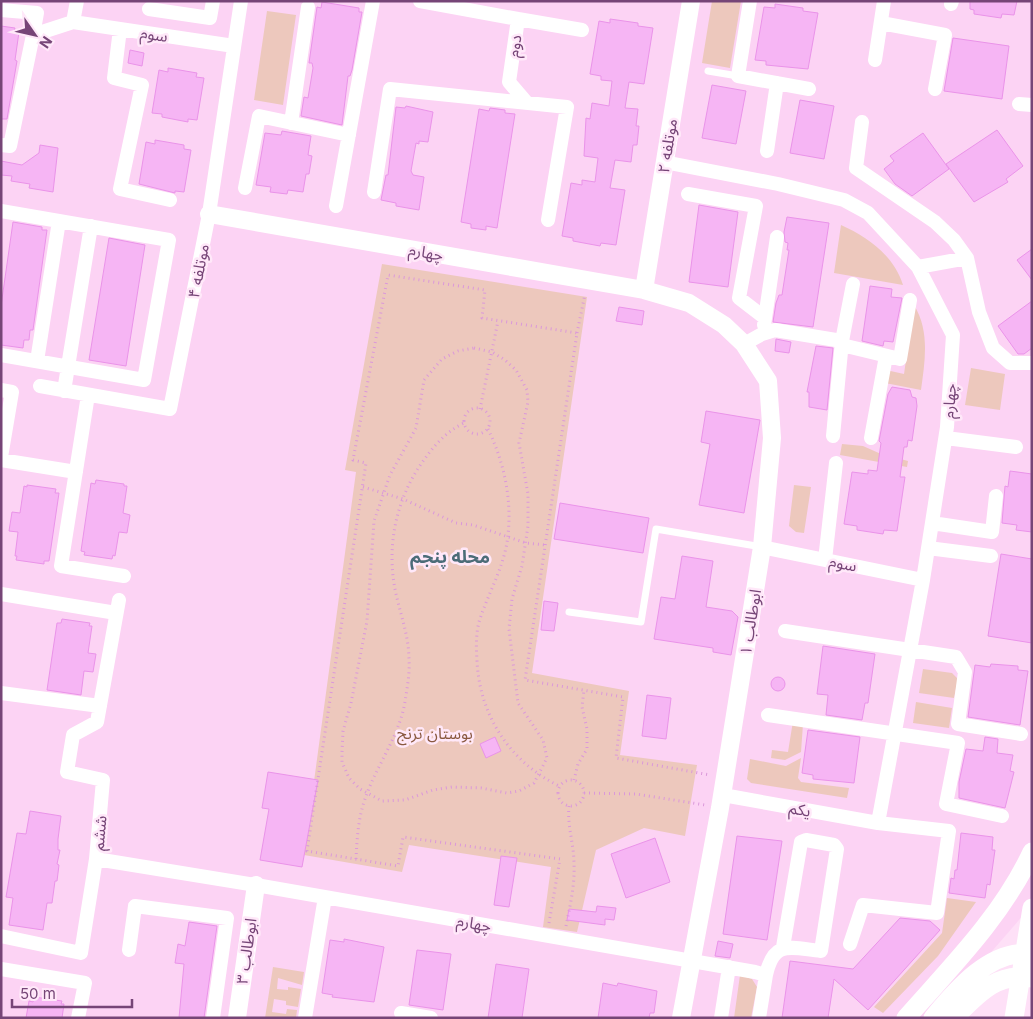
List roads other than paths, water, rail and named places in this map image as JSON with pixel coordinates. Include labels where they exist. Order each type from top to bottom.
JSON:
[{"type":"main road","points":[[906,1018],[994,915],[1019,879],[1032,852]]},
{"type":"main road","points":[[1014,1018],[1026,977],[1032,908]]},
{"type":"main road","points":[[933,1018],[973,976],[991,964],[1028,954]]},
{"type":"main road","points":[[954,1018],[995,982],[1005,977],[1026,977]]},
{"type":"street","points":[[33,34],[73,22],[77,1]]},
{"type":"street","points":[[146,32],[150,5],[210,18],[212,1]]},
{"type":"street","name":"موتلفه ۴","points":[[40,386],[170,410],[209,214],[241,1]]},
{"type":"street","points":[[336,206],[373,1]]},
{"type":"street","name":"دوم","points":[[420,1],[518,18],[509,82],[527,103]]},
{"type":"street","name":"موتلفه ۲","points":[[644,290],[692,1]]},
{"type":"street","points":[[750,1],[738,76],[809,88]]},
{"type":"street","points":[[875,60],[884,1]]},
{"type":"street","points":[[290,123],[308,7]]},
{"type":"street","points":[[1,10],[37,13],[10,146],[1,145]]},
{"type":"street","points":[[518,18],[582,30]]},
{"type":"street","name":"سوم","points":[[73,22],[234,46]]},
{"type":"street","points":[[881,23],[944,35],[935,89]]},
{"type":"street","points":[[120,29],[114,78],[142,85],[120,189],[170,200]]},
{"type":"street","points":[[767,151],[777,83]]},
{"type":"street","points":[[374,192],[390,89],[568,107],[548,220]]},
{"type":"street","points":[[246,188],[258,116],[349,136]]},
{"type":"street","points":[[862,122],[856,168],[935,222],[954,240],[967,258],[979,312],[994,348],[1010,363],[1032,363]]},
{"type":"street","name":"چهارم","points":[[664,162],[778,184],[844,200],[868,213],[918,266],[953,335],[946,438],[923,580],[878,823]]},
{"type":"street","points":[[688,194],[756,206],[739,298],[765,318]]},
{"type":"street","points":[[1,211],[169,240],[144,380],[1,354]]},
{"type":"street","name":"چهارم","points":[[209,214],[644,290]]},
{"type":"street","points":[[37,361],[59,221]]},
{"type":"street","points":[[64,391],[91,226]]},
{"type":"street","points":[[762,334],[777,237]]},
{"type":"street","points":[[918,266],[967,258]]},
{"type":"street","points":[[833,436],[842,343],[853,284]]},
{"type":"street","name":"ابوطالب ۱","points":[[644,290],[689,303],[724,325],[744,344],[768,381],[772,438],[762,547],[723,794],[681,1018]]},
{"type":"street","points":[[744,344],[762,334],[775,330],[842,343],[900,359],[910,300]]},
{"type":"street","points":[[871,438],[886,356]]},
{"type":"street","points":[[1,390],[12,392],[1,459],[76,472]]},
{"type":"street","points":[[88,395],[61,566],[124,576]]},
{"type":"street","points":[[946,438],[1016,447]]},
{"type":"street","points":[[825,560],[836,463]]},
{"type":"street","points":[[932,523],[992,532],[996,496]]},
{"type":"street","name":"سوم","points":[[762,547],[923,580]]},
{"type":"street","points":[[928,548],[991,556]]},
{"type":"street","points":[[1,594],[117,607],[100,706],[1,692]]},
{"type":"street","points":[[785,631],[956,657],[965,672],[958,724],[1021,734]]},
{"type":"street","name":"ششم","points":[[100,706],[97,722],[73,735],[67,772],[103,780],[96,859],[256,885]]},
{"type":"street","points":[[768,715],[958,743],[946,804],[1002,816]]},
{"type":"street","name":"یکم","points":[[723,794],[878,823],[949,831],[937,913],[863,905],[850,944]]},
{"type":"street","points":[[759,1018],[769,961],[776,951],[783,947],[821,951],[837,849],[834,845],[806,840],[801,842],[783,947]]},
{"type":"street","points":[[1,936],[81,953],[96,859]]},
{"type":"street","name":"چهارم","points":[[256,885],[766,975]]},
{"type":"street","name":"ابوطالب ۳","points":[[237,1018],[256,885]]},
{"type":"street","points":[[305,1018],[325,897]]},
{"type":"street","points":[[129,950],[135,906],[227,918],[213,1018]]},
{"type":"street","points":[[721,1018],[729,967]]},
{"type":"street","points":[[1,969],[85,983],[78,1018]]},
{"type":"street","points":[[401,1013],[431,1018]]},
{"type":"lane","points":[[708,71],[738,76]]},
{"type":"lane","points":[[569,612],[641,622],[656,529],[762,547]]},
{"type":"district","name":"محله پنجم","points":[[450,557]]},
{"type":"park label","name":"بوستان ترنج","points":[[435,733]]}]
